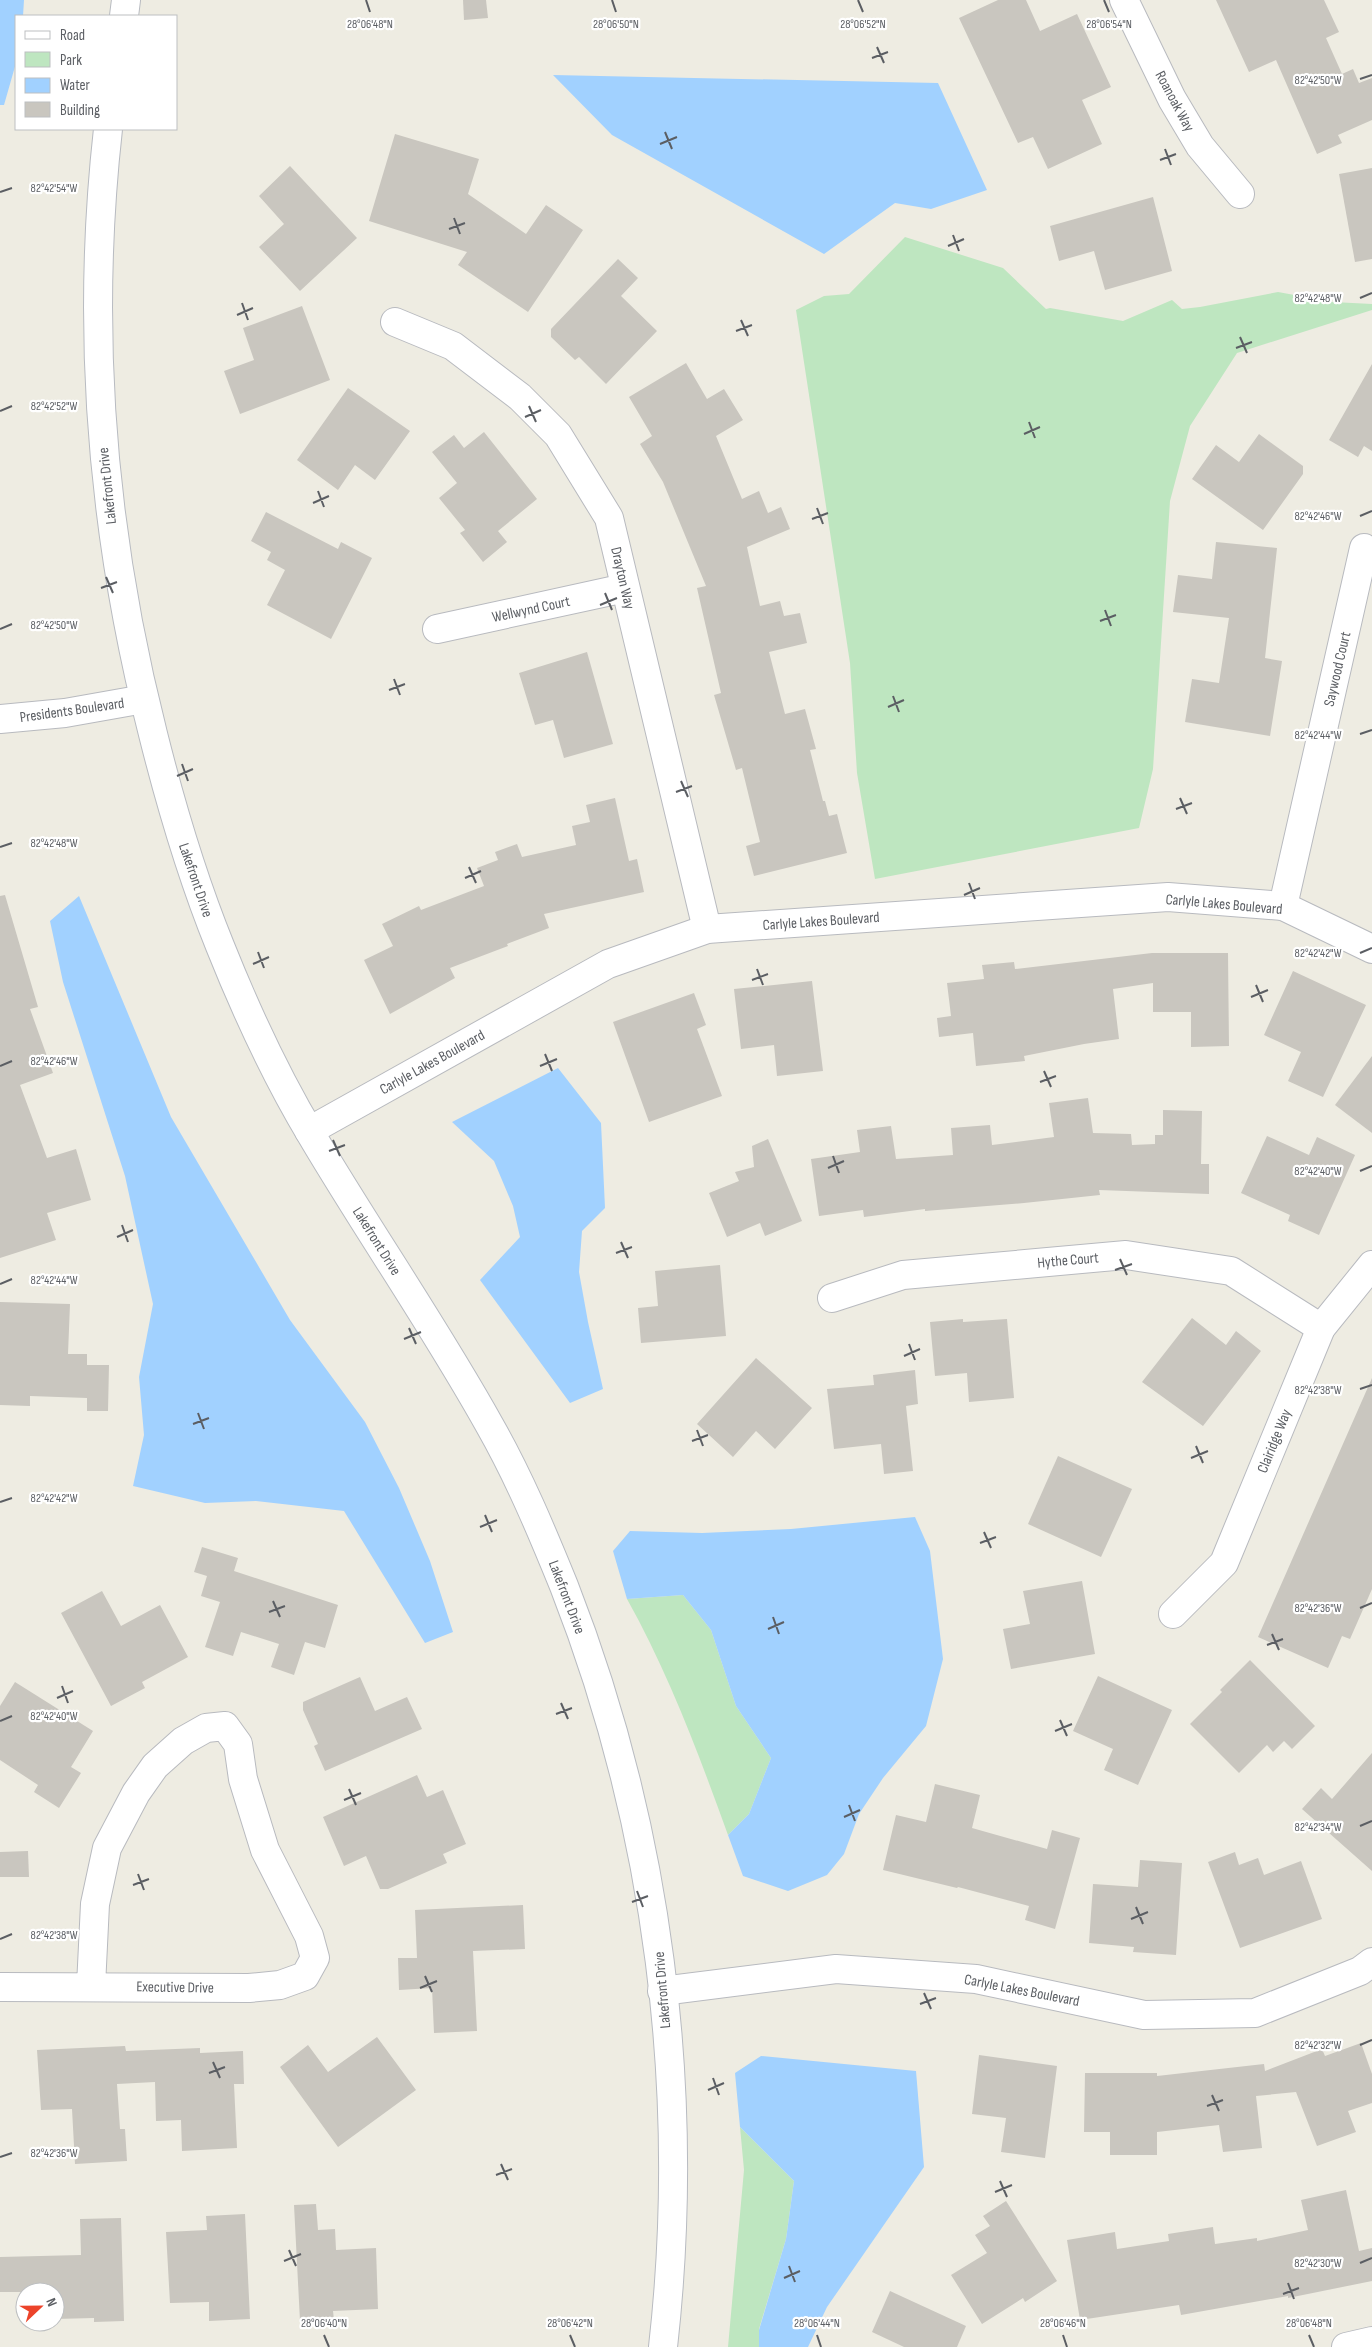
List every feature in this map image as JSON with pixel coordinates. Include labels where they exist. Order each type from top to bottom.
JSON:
[{"type":"street","points":[[124,15],[126,0]]},
{"type":"street","name":"Roanoak Way","points":[[1124,0],[1172,99],[1200,146],[1240,194]]},
{"type":"street","name":"Lakefront Drive","points":[[108,130],[101,207],[98,288],[100,410],[120,590],[144,699],[169,799],[190,868],[221,950],[259,1034],[309,1131],[460,1373],[495,1434],[546,1540],[583,1639],[616,1743],[647,1881],[657,1937],[671,2098],[674,2173],[670,2278],[663,2347]]},
{"type":"street","name":"Drayton Way","points":[[395,322],[453,346],[520,397],[558,435],[609,518],[708,929]]},
{"type":"street","name":"Saywood Court","points":[[1283,906],[1364,548]]},
{"type":"street","name":"Wellwynd Court","points":[[436,629],[625,588]]},
{"type":"street","name":"Presidents Boulevard","points":[[0,720],[65,713],[144,699]]},
{"type":"street","name":"Carlyle Lakes Boulevard","points":[[309,1131],[608,964],[708,929],[1168,898],[1283,906],[1372,949]]},
{"type":"street","name":"Hythe Court","points":[[832,1298],[903,1275],[1126,1255],[1231,1270],[1321,1328]]},
{"type":"street","name":"Clairidge Way","points":[[1172,1614],[1224,1563],[1321,1328],[1372,1265]]},
{"type":"street","name":"Executive Drive","points":[[0,1987],[249,1988],[280,1984],[306,1976],[315,1958],[309,1936],[265,1850],[243,1779],[238,1744],[225,1726],[206,1728],[183,1741],[155,1766],[136,1793],[107,1848],[95,1904],[90,1986]]},
{"type":"street","name":"Carlyle Lakes Boulevard","points":[[662,1991],[836,1969],[976,1979],[1144,2015],[1255,2013],[1360,1971],[1372,1962]]},
{"type":"street","points":[[1346,2347],[1372,2341]]},
{"type":"green space","points":[[905,237],[1003,268],[1046,309],[1050,308],[1123,321],[1172,300],[1182,309],[1278,292],[1333,302],[1372,304],[1372,310],[1237,353],[1190,426],[1170,501],[1153,769],[1139,828],[875,879],[857,773],[850,663],[796,310],[824,296],[849,294]]},
{"type":"green space","points":[[683,1595],[711,1630],[736,1706],[771,1758],[749,1814],[728,1835],[670,1686],[627,1599]]},
{"type":"green space","points":[[740,2127],[794,2181],[786,2239],[759,2329],[759,2347],[728,2347],[744,2170]]},
{"type":"water","points":[[0,0],[24,0],[23,15],[15,15],[15,66],[4,105],[0,105]]},
{"type":"water","points":[[553,75],[938,83],[987,190],[931,209],[895,203],[824,254],[612,135]]},
{"type":"water","points":[[79,896],[171,1117],[290,1320],[365,1422],[399,1488],[430,1561],[453,1632],[425,1643],[344,1511],[256,1501],[205,1503],[133,1486],[144,1435],[139,1377],[153,1304],[125,1176],[63,982],[50,921]]},
{"type":"water","points":[[558,1068],[601,1123],[605,1208],[582,1231],[579,1272],[603,1389],[570,1403],[480,1280],[520,1237],[513,1206],[494,1161],[452,1122]]},
{"type":"water","points":[[915,1517],[930,1551],[943,1659],[926,1726],[883,1778],[859,1814],[844,1854],[827,1875],[788,1891],[743,1876],[728,1835],[749,1814],[771,1758],[736,1706],[711,1630],[683,1595],[627,1599],[613,1551],[630,1531],[702,1533],[791,1529]]},
{"type":"water","points":[[761,2056],[916,2071],[924,2167],[827,2307],[808,2347],[759,2347],[759,2330],[786,2239],[794,2181],[740,2127],[735,2073]]},
{"type":"building","points":[[463,0],[486,0],[488,18],[464,20]]},
{"type":"building","points":[[998,0],[1026,0],[1040,31],[1077,14],[1111,87],[1082,100],[1102,144],[1048,169],[1033,137],[1018,143],[959,18]]},
{"type":"building","points":[[1216,0],[1324,0],[1339,32],[1326,38],[1342,74],[1353,69],[1359,83],[1372,78],[1372,120],[1338,135],[1342,143],[1317,154],[1276,60],[1249,72]]},
{"type":"building","points":[[395,134],[479,159],[468,194],[526,234],[546,205],[583,230],[528,312],[458,265],[467,252],[369,221]]},
{"type":"building","points":[[290,166],[357,238],[300,291],[259,247],[284,224],[259,196]]},
{"type":"building","points":[[1372,168],[1372,259],[1355,262],[1339,174]]},
{"type":"building","points":[[1153,197],[1172,271],[1105,290],[1094,251],[1059,261],[1050,226]]},
{"type":"building","points":[[618,259],[638,278],[621,296],[657,331],[606,384],[579,357],[575,360],[551,337],[551,329]]},
{"type":"building","points":[[302,306],[330,380],[240,414],[224,371],[254,360],[243,328]]},
{"type":"building","points":[[686,363],[707,399],[724,389],[743,420],[716,436],[742,499],[759,491],[768,513],[781,507],[790,529],[747,547],[760,606],[780,601],[784,616],[800,613],[807,643],[769,652],[785,714],[805,709],[816,749],[810,750],[823,801],[825,801],[829,816],[837,814],[847,853],[754,876],[746,846],[760,842],[742,768],[736,770],[714,695],[721,693],[697,588],[706,586],[663,482],[640,444],[652,436],[629,397]]},
{"type":"building","points":[[1372,364],[1372,451],[1364,446],[1358,457],[1329,440]]},
{"type":"building","points":[[348,388],[410,431],[375,480],[355,465],[338,490],[297,460]]},
{"type":"building","points":[[484,432],[537,499],[498,531],[507,542],[483,562],[460,533],[465,530],[439,498],[457,483],[432,452],[454,435],[464,448]]},
{"type":"building","points":[[1259,434],[1303,466],[1303,474],[1263,530],[1192,479],[1216,445],[1239,462]]},
{"type":"building","points":[[266,512],[338,549],[341,542],[372,558],[331,639],[267,605],[285,570],[267,560],[271,552],[251,541]]},
{"type":"building","points":[[1216,542],[1277,548],[1265,658],[1282,661],[1270,736],[1185,722],[1192,679],[1219,683],[1229,618],[1173,612],[1178,575],[1212,579]]},
{"type":"building","points":[[587,652],[613,744],[564,758],[553,720],[535,725],[519,673]]},
{"type":"building","points":[[615,798],[629,861],[637,859],[644,892],[544,914],[549,928],[450,968],[455,978],[390,1014],[364,960],[393,946],[382,924],[419,906],[421,910],[484,886],[477,868],[498,860],[495,852],[517,844],[522,857],[576,845],[572,826],[590,822],[586,805]]},
{"type":"building","points":[[5,895],[38,1007],[30,1009],[53,1073],[20,1085],[47,1158],[76,1149],[91,1200],[47,1213],[56,1240],[0,1258],[0,896]]},
{"type":"building","points":[[1152,953],[1228,953],[1229,1046],[1191,1047],[1191,1012],[1153,1012],[1153,983],[1113,989],[1119,1039],[1024,1056],[1025,1061],[976,1066],[973,1033],[939,1037],[937,1018],[951,1016],[947,983],[984,979],[982,965],[1014,962],[1015,969]]},
{"type":"building","points":[[1293,971],[1366,1005],[1323,1097],[1288,1081],[1301,1052],[1264,1035]]},
{"type":"building","points":[[812,981],[823,1071],[777,1076],[774,1045],[741,1049],[734,989]]},
{"type":"building","points":[[694,993],[706,1025],[697,1029],[722,1096],[649,1122],[613,1022]]},
{"type":"building","points":[[1372,1056],[1372,1133],[1335,1105]]},
{"type":"building","points":[[1088,1098],[1093,1133],[1131,1134],[1132,1145],[1155,1144],[1155,1135],[1163,1135],[1163,1110],[1202,1111],[1201,1164],[1209,1164],[1209,1194],[1099,1190],[1100,1195],[1024,1203],[925,1211],[925,1209],[864,1217],[863,1210],[819,1216],[811,1159],[860,1152],[857,1130],[891,1126],[896,1159],[953,1155],[951,1128],[990,1125],[992,1145],[1054,1137],[1049,1103]]},
{"type":"building","points":[[1267,1136],[1309,1155],[1317,1137],[1355,1155],[1319,1235],[1288,1221],[1290,1215],[1241,1193]]},
{"type":"building","points":[[768,1139],[802,1221],[765,1236],[760,1223],[727,1237],[709,1193],[739,1181],[735,1172],[754,1167],[752,1146]]},
{"type":"building","points":[[720,1265],[726,1336],[641,1343],[638,1308],[658,1306],[655,1271]]},
{"type":"building","points":[[0,1302],[70,1304],[68,1354],[87,1354],[87,1365],[109,1365],[108,1411],[87,1411],[87,1398],[30,1396],[30,1406],[0,1405]]},
{"type":"building","points":[[1192,1318],[1226,1345],[1236,1331],[1261,1351],[1203,1426],[1142,1382]]},
{"type":"building","points":[[963,1319],[963,1322],[1007,1319],[1014,1398],[969,1402],[967,1373],[935,1376],[930,1322]]},
{"type":"building","points":[[756,1358],[812,1408],[775,1449],[756,1431],[733,1457],[697,1424]]},
{"type":"building","points":[[915,1370],[918,1404],[906,1406],[913,1471],[884,1474],[881,1444],[834,1449],[827,1389],[874,1385],[873,1375]]},
{"type":"building","points":[[1372,1378],[1372,1589],[1350,1639],[1342,1636],[1328,1668],[1258,1637]]},
{"type":"building","points":[[1058,1456],[1132,1489],[1101,1557],[1028,1524]]},
{"type":"building","points":[[202,1547],[238,1558],[234,1571],[338,1605],[325,1648],[305,1642],[294,1675],[271,1667],[279,1644],[241,1632],[233,1656],[205,1647],[220,1602],[201,1596],[207,1576],[194,1572]]},
{"type":"building","points":[[1082,1581],[1095,1654],[1011,1669],[1003,1629],[1030,1624],[1023,1591]]},
{"type":"building","points":[[102,1591],[121,1626],[160,1605],[188,1657],[142,1682],[145,1688],[111,1706],[61,1613]]},
{"type":"building","points":[[1250,1660],[1315,1726],[1292,1749],[1284,1741],[1273,1752],[1267,1745],[1239,1773],[1190,1724]]},
{"type":"building","points":[[1098,1676],[1172,1710],[1138,1785],[1104,1770],[1113,1749],[1073,1731]]},
{"type":"building","points":[[360,1677],[375,1711],[407,1697],[422,1729],[325,1771],[314,1746],[318,1744],[303,1710],[303,1702]]},
{"type":"building","points":[[15,1682],[93,1731],[71,1767],[81,1773],[59,1808],[34,1792],[38,1785],[0,1760],[0,1706]]},
{"type":"building","points":[[1372,1753],[1372,1871],[1302,1809],[1321,1788],[1332,1799]]},
{"type":"building","points":[[417,1775],[427,1797],[443,1790],[466,1844],[443,1854],[447,1863],[388,1889],[380,1889],[366,1856],[344,1866],[323,1817]]},
{"type":"building","points":[[935,1784],[980,1795],[972,1828],[1047,1849],[1052,1830],[1080,1838],[1055,1929],[1025,1920],[1029,1906],[883,1870],[896,1815],[926,1822]]},
{"type":"building","points":[[28,1851],[29,1877],[0,1877],[0,1852]]},
{"type":"building","points":[[1235,1852],[1239,1865],[1258,1858],[1264,1875],[1301,1861],[1322,1919],[1240,1948],[1208,1862]]},
{"type":"building","points":[[1140,1860],[1182,1863],[1176,1955],[1133,1952],[1134,1947],[1089,1943],[1093,1884],[1138,1887]]},
{"type":"building","points":[[523,1905],[525,1949],[473,1951],[477,2031],[434,2033],[432,1988],[399,1990],[398,1958],[417,1958],[415,1910]]},
{"type":"building","points":[[377,2037],[416,2090],[338,2147],[280,2067],[308,2045],[328,2072]]},
{"type":"building","points":[[1361,2043],[1372,2074],[1372,2103],[1348,2111],[1356,2132],[1317,2146],[1296,2092],[1256,2096],[1262,2148],[1223,2152],[1219,2125],[1157,2132],[1157,2155],[1110,2155],[1110,2132],[1084,2132],[1085,2073],[1157,2073],[1157,2076],[1264,2064],[1265,2071],[1322,2049],[1325,2056]]},
{"type":"building","points":[[125,2046],[126,2051],[200,2048],[200,2053],[243,2051],[244,2084],[234,2084],[237,2148],[182,2151],[181,2120],[156,2121],[155,2082],[117,2084],[120,2129],[125,2129],[127,2161],[75,2164],[72,2109],[41,2110],[37,2050]]},
{"type":"building","points":[[979,2055],[1057,2066],[1045,2158],[1001,2152],[1006,2118],[972,2114]]},
{"type":"building","points":[[1346,2190],[1359,2251],[1372,2248],[1372,2281],[1288,2298],[1288,2296],[1181,2315],[1179,2305],[1080,2320],[1067,2240],[1115,2232],[1117,2249],[1169,2241],[1168,2234],[1213,2227],[1215,2244],[1257,2238],[1257,2241],[1308,2230],[1301,2200]]},
{"type":"building","points":[[1006,2201],[1057,2281],[1025,2302],[1023,2298],[982,2324],[951,2275],[987,2253],[975,2235],[990,2226],[983,2216]]},
{"type":"building","points":[[316,2204],[318,2230],[335,2229],[336,2250],[376,2248],[378,2309],[333,2311],[334,2320],[300,2321],[294,2205]]},
{"type":"building","points":[[245,2214],[250,2319],[209,2321],[209,2302],[170,2303],[166,2232],[207,2230],[206,2216]]},
{"type":"building","points":[[121,2218],[124,2321],[94,2322],[94,2318],[65,2319],[65,2282],[15,2282],[15,2292],[0,2292],[0,2257],[81,2255],[80,2219]]},
{"type":"building","points":[[890,2291],[966,2326],[957,2347],[904,2347],[872,2332]]}]
